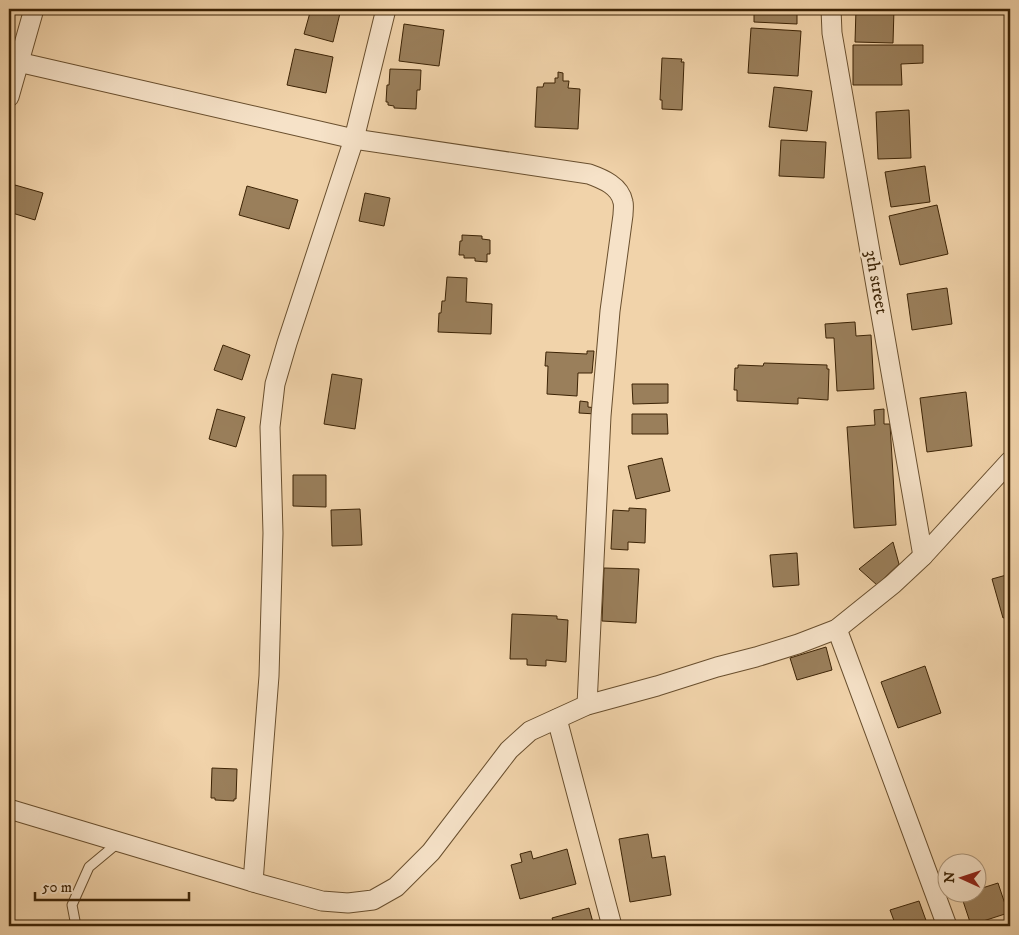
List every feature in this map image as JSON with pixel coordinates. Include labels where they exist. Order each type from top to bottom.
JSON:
[{"type":"street","points":[[9,97],[34,9]]},
{"type":"street","points":[[253,882],[269,676],[273,533],[270,426],[275,384],[354,139],[386,9]]},
{"type":"street","name":"3th street","points":[[831,9],[832,32],[923,556]]},
{"type":"street","points":[[18,62],[354,139],[589,174],[612,185],[619,193],[623,202],[623,215],[610,312],[601,416],[587,705]]},
{"type":"street","points":[[9,809],[322,901],[348,903],[372,900],[396,888],[431,852],[509,750],[530,731],[587,705],[756,657],[837,629],[893,584],[923,556],[1010,461]]},
{"type":"street","points":[[837,629],[947,926]]},
{"type":"street","points":[[557,719],[612,926]]},
{"type":"lane","points":[[76,926],[72,905],[89,867],[119,842]]},
{"type":"building","points":[[311,9],[341,9],[333,42],[304,34]]},
{"type":"building","points":[[754,9],[797,9],[797,24],[754,22]]},
{"type":"building","points":[[856,9],[894,9],[893,43],[855,42]]},
{"type":"building","points":[[404,24],[444,30],[439,66],[399,61]]},
{"type":"building","points":[[751,28],[801,31],[798,76],[748,73]]},
{"type":"building","points":[[853,45],[923,45],[923,63],[901,64],[902,85],[853,85]]},
{"type":"building","points":[[295,49],[333,57],[326,93],[287,85]]},
{"type":"building","points":[[662,58],[682,59],[681,62],[684,62],[682,110],[662,109],[662,100],[660,100]]},
{"type":"building","points":[[390,69],[421,70],[420,90],[417,90],[416,109],[394,108],[394,106],[388,105],[388,102],[386,102]]},
{"type":"building","points":[[558,72],[563,73],[563,81],[569,81],[568,88],[580,89],[578,129],[535,127],[537,87],[543,87],[544,83],[555,83],[555,78],[558,78]]},
{"type":"building","points":[[774,87],[812,91],[807,131],[769,127]]},
{"type":"building","points":[[909,110],[911,158],[878,159],[876,112]]},
{"type":"building","points":[[781,140],[826,142],[824,178],[779,176]]},
{"type":"building","points":[[925,166],[930,202],[891,207],[885,172]]},
{"type":"building","points":[[15,185],[43,193],[35,220],[9,212]]},
{"type":"building","points":[[247,186],[298,200],[289,229],[239,215]]},
{"type":"building","points":[[365,193],[390,198],[384,226],[359,221]]},
{"type":"building","points":[[937,205],[948,254],[900,265],[889,216]]},
{"type":"building","points":[[462,235],[482,236],[482,239],[490,240],[490,254],[487,254],[487,262],[475,261],[475,258],[464,258],[464,255],[459,255]]},
{"type":"building","points":[[447,277],[467,278],[466,302],[492,304],[491,334],[438,332],[439,313],[441,313],[442,301],[445,301]]},
{"type":"building","points":[[947,288],[952,324],[912,330],[907,294]]},
{"type":"building","points":[[855,322],[856,336],[871,335],[874,389],[837,391],[834,338],[826,338],[825,324]]},
{"type":"building","points":[[223,345],[250,355],[242,380],[214,370]]},
{"type":"building","points":[[587,351],[594,351],[592,373],[578,373],[577,396],[547,394],[548,366],[545,366],[546,352],[587,354]]},
{"type":"building","points":[[764,363],[827,365],[827,369],[829,369],[828,400],[798,398],[798,404],[737,401],[737,390],[734,390],[735,368],[738,368],[738,365],[763,366]]},
{"type":"building","points":[[332,374],[362,379],[355,429],[324,424]]},
{"type":"building","points":[[632,384],[668,384],[668,403],[633,404]]},
{"type":"building","points":[[966,392],[972,446],[927,452],[920,398]]},
{"type":"building","points":[[580,401],[588,402],[588,407],[596,408],[596,414],[579,413]]},
{"type":"building","points":[[217,409],[245,417],[236,447],[209,439]]},
{"type":"building","points":[[884,409],[884,424],[890,424],[896,525],[854,528],[847,427],[875,425],[874,410]]},
{"type":"building","points":[[632,414],[667,414],[668,434],[632,434]]},
{"type":"building","points":[[662,458],[670,491],[636,499],[628,466]]},
{"type":"building","points":[[293,475],[326,475],[326,507],[293,506]]},
{"type":"building","points":[[629,508],[646,509],[645,543],[628,542],[628,550],[611,549],[613,510],[629,511]]},
{"type":"building","points":[[360,509],[362,545],[332,546],[331,510]]},
{"type":"building","points":[[893,542],[899,564],[877,585],[859,569]]},
{"type":"building","points":[[797,553],[799,585],[773,587],[770,555]]},
{"type":"building","points":[[604,568],[639,569],[636,623],[602,621]]},
{"type":"building","points":[[1010,574],[1010,616],[1003,618],[992,579]]},
{"type":"building","points":[[512,614],[557,616],[557,619],[568,620],[566,662],[546,660],[546,666],[527,665],[527,659],[510,659]]},
{"type":"building","points":[[826,647],[832,670],[797,680],[790,658]]},
{"type":"building","points":[[925,666],[941,713],[898,728],[881,682]]},
{"type":"building","points":[[212,768],[237,769],[236,799],[234,801],[211,798]]},
{"type":"building","points":[[648,834],[652,858],[665,856],[671,895],[630,902],[619,839]]},
{"type":"building","points":[[567,849],[576,884],[520,899],[511,865],[522,862],[520,854],[531,851],[533,859]]},
{"type":"building","points":[[998,883],[1008,913],[971,925],[963,902],[986,902],[986,887]]},
{"type":"building","points":[[919,901],[928,926],[896,926],[890,910]]},
{"type":"building","points":[[589,908],[594,926],[555,926],[552,918]]}]
